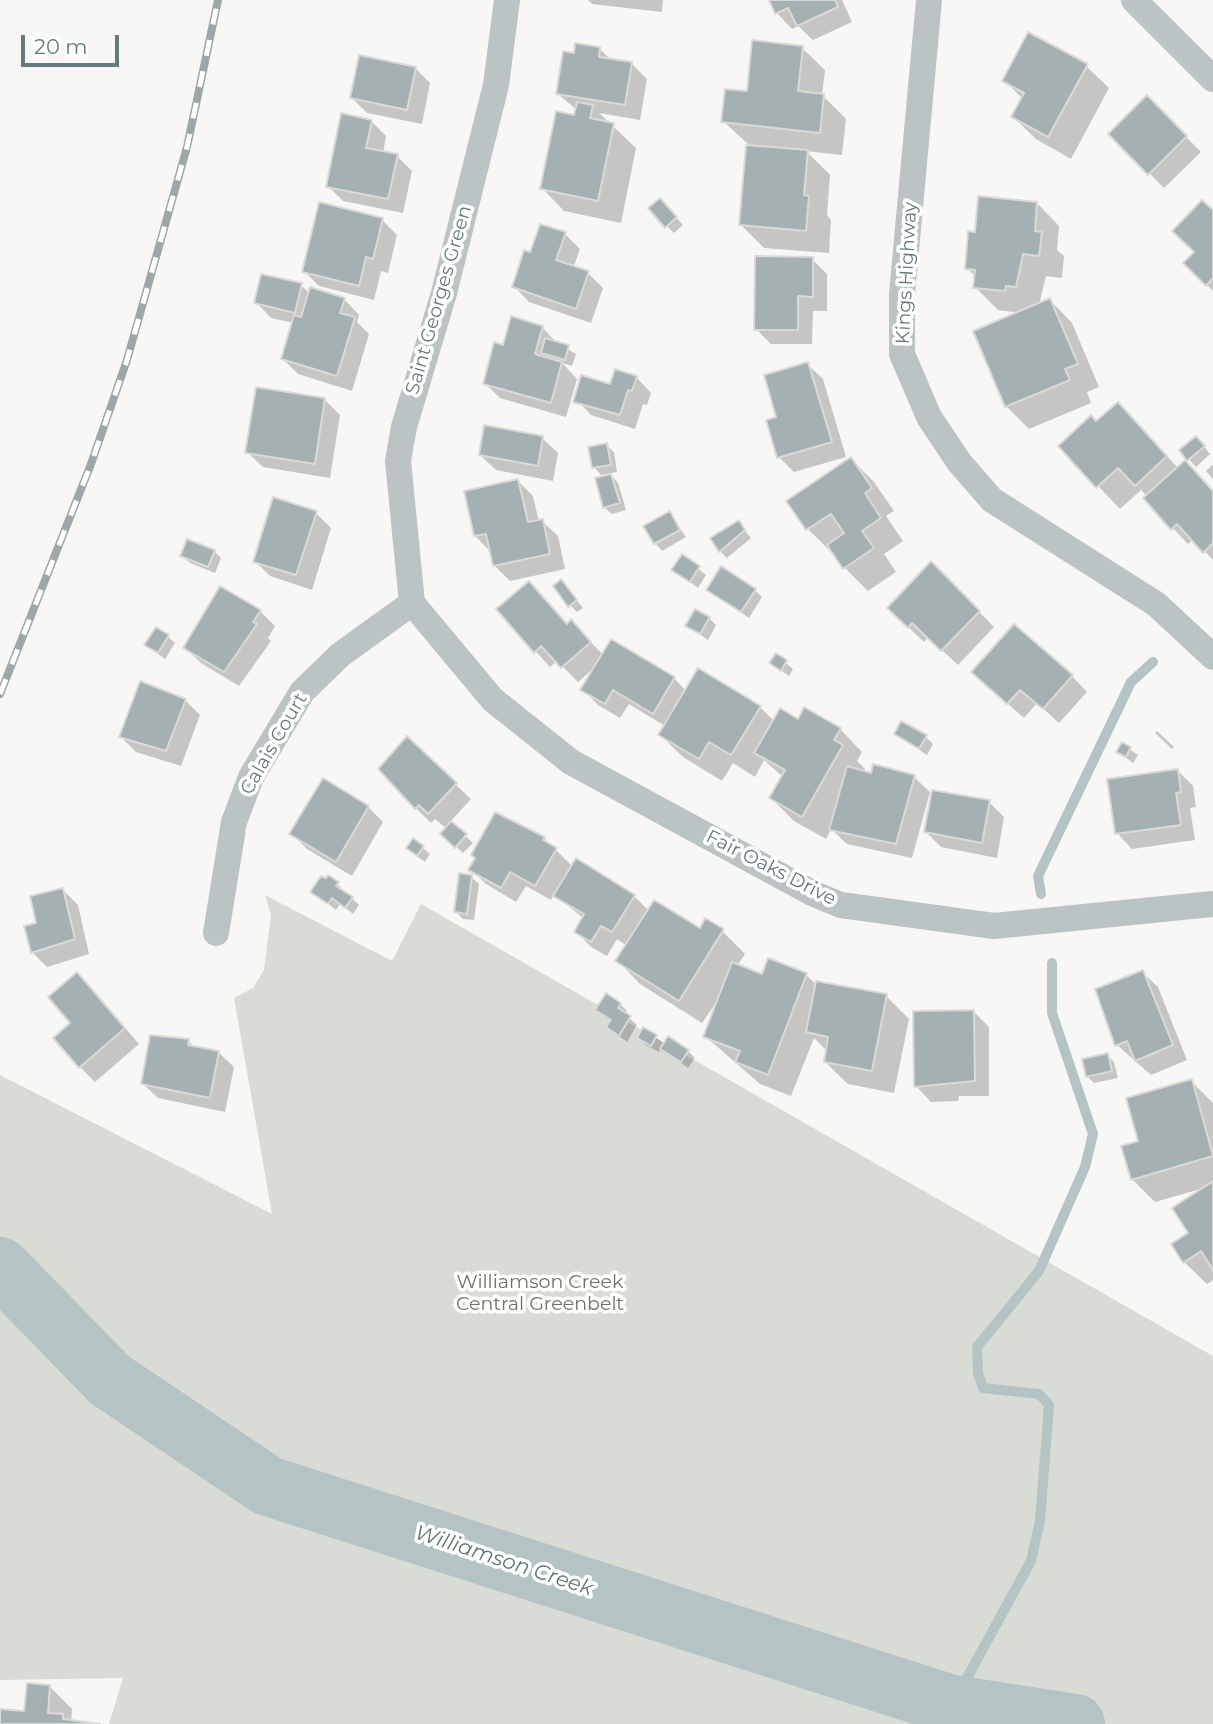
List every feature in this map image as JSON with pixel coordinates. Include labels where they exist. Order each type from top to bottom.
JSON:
[{"type":"street","name":"Saint Georges Green","points":[[412,603],[398,461],[404,427],[444,293],[496,85],[507,0]]},
{"type":"street","name":"Kings Highway","points":[[929,0],[902,294],[902,354],[929,417],[959,462],[992,500],[1156,604],[1213,657]]},
{"type":"street","points":[[1134,0],[1213,79]]},
{"type":"street","name":"Fair Oaks Drive","points":[[412,603],[493,700],[571,762],[814,894],[841,905],[994,926],[1213,904]]},
{"type":"street","name":"Calais Court","points":[[216,933],[234,822],[251,777],[302,692],[340,655],[412,603]]},
{"type":"green space","name":"Williamson Creek Central Greenbelt","points":[[265,895],[392,961],[421,904],[1213,1356],[1213,1724],[109,1724],[123,1678],[0,1680],[0,1075],[272,1214],[234,998],[253,988],[264,970],[271,915]]},
{"type":"building","points":[[769,0],[835,0],[838,7],[797,26],[788,8],[775,14]]},
{"type":"building","points":[[1028,32],[1088,64],[1048,137],[1011,117],[1024,93],[1002,81]]},
{"type":"building","points":[[752,40],[803,46],[798,91],[824,94],[820,133],[721,122],[725,89],[747,91]]},
{"type":"building","points":[[575,43],[600,47],[599,57],[632,62],[625,105],[556,94],[563,51],[574,53]]},
{"type":"building","points":[[359,55],[416,67],[407,110],[350,98]]},
{"type":"building","points":[[1147,95],[1187,136],[1148,175],[1108,134]]},
{"type":"building","points":[[577,102],[593,105],[590,118],[614,123],[598,201],[540,189],[556,111],[574,115]]},
{"type":"building","points":[[341,113],[372,120],[366,148],[398,154],[388,199],[326,187]]},
{"type":"building","points":[[746,145],[808,150],[804,195],[809,196],[806,231],[739,225]]},
{"type":"building","points":[[978,196],[1037,202],[1035,231],[1042,232],[1039,256],[1023,254],[1016,287],[1006,286],[1005,291],[973,288],[975,270],[965,269],[968,231],[975,232]]},
{"type":"building","points":[[660,198],[677,217],[665,228],[648,208]]},
{"type":"building","points":[[1202,200],[1213,210],[1213,278],[1206,286],[1183,263],[1194,252],[1172,231]]},
{"type":"building","points":[[319,202],[383,218],[373,259],[366,257],[359,286],[302,272]]},
{"type":"building","points":[[540,224],[566,232],[556,260],[589,271],[576,309],[512,287],[524,250],[530,252]]},
{"type":"building","points":[[755,256],[813,257],[813,297],[798,296],[798,330],[754,330]]},
{"type":"building","points":[[261,274],[302,283],[295,313],[254,303]]},
{"type":"building","points":[[310,287],[345,298],[340,313],[355,317],[337,376],[281,359],[294,315],[301,317]]},
{"type":"building","points":[[1050,298],[1078,364],[1065,369],[1070,380],[1005,407],[973,331]]},
{"type":"building","points":[[511,316],[543,326],[535,354],[562,362],[551,403],[483,384],[494,342],[503,345]]},
{"type":"building","points":[[545,338],[569,345],[565,360],[541,353]]},
{"type":"building","points":[[808,362],[832,442],[777,458],[766,420],[776,417],[764,375]]},
{"type":"building","points":[[615,369],[637,376],[632,391],[628,390],[620,415],[573,402],[581,375],[610,384]]},
{"type":"building","points":[[256,387],[325,398],[315,464],[245,453]]},
{"type":"building","points":[[1118,402],[1167,456],[1135,486],[1118,468],[1096,488],[1058,446],[1091,415],[1096,421]]},
{"type":"building","points":[[484,425],[543,436],[538,466],[479,455]]},
{"type":"building","points":[[1196,436],[1205,446],[1187,461],[1179,450]]},
{"type":"building","points":[[607,443],[611,465],[592,468],[588,447]]},
{"type":"building","points":[[851,457],[872,488],[865,493],[881,518],[862,531],[874,548],[843,569],[827,545],[844,533],[831,514],[806,530],[786,501]]},
{"type":"building","points":[[1185,460],[1213,491],[1213,543],[1203,553],[1177,524],[1171,530],[1143,498]]},
{"type":"building","points":[[611,474],[620,503],[603,508],[595,478]]},
{"type":"building","points":[[518,479],[528,522],[543,519],[550,554],[493,566],[486,534],[474,536],[464,491]]},
{"type":"building","points":[[273,497],[317,511],[296,575],[253,562]]},
{"type":"building","points":[[670,511],[680,530],[654,544],[643,526]]},
{"type":"building","points":[[739,520],[745,530],[719,552],[710,538]]},
{"type":"building","points":[[187,539],[215,550],[208,567],[180,556]]},
{"type":"building","points":[[682,554],[700,566],[690,582],[671,570]]},
{"type":"building","points":[[931,561],[980,611],[941,651],[912,623],[908,628],[887,608]]},
{"type":"building","points":[[721,566],[756,589],[741,612],[706,590]]},
{"type":"building","points":[[561,579],[577,600],[568,607],[553,586]]},
{"type":"building","points":[[529,581],[567,624],[571,619],[591,642],[561,668],[541,646],[534,653],[496,609]]},
{"type":"building","points":[[220,586],[261,610],[253,622],[257,624],[224,672],[183,648]]},
{"type":"building","points":[[695,609],[710,617],[700,634],[685,626]]},
{"type":"building","points":[[1014,624],[1073,675],[1043,709],[1020,690],[1007,704],[971,672]]},
{"type":"building","points":[[156,627],[169,635],[158,653],[144,645]]},
{"type":"building","points":[[611,639],[675,677],[653,714],[613,690],[605,704],[580,690]]},
{"type":"building","points":[[776,653],[787,660],[781,671],[769,663]]},
{"type":"building","points":[[698,668],[761,706],[731,755],[709,742],[699,759],[658,735]]},
{"type":"building","points":[[140,681],[186,699],[166,751],[119,737]]},
{"type":"building","points":[[804,707],[841,728],[834,740],[843,745],[802,817],[769,798],[785,770],[754,753],[780,708],[798,719]]},
{"type":"building","points":[[901,721],[927,735],[919,749],[894,734]]},
{"type":"building","points":[[407,736],[457,783],[428,814],[419,805],[415,809],[378,769]]},
{"type":"building","points":[[1122,742],[1131,747],[1126,757],[1116,752]]},
{"type":"building","points":[[873,764],[915,775],[896,844],[829,830],[847,766],[871,773]]},
{"type":"building","points":[[1178,769],[1181,792],[1176,793],[1181,825],[1115,834],[1107,779]]},
{"type":"building","points":[[323,778],[369,806],[336,862],[289,834]]},
{"type":"building","points":[[932,790],[990,800],[982,843],[924,832]]},
{"type":"building","points":[[495,812],[545,837],[543,840],[557,848],[535,886],[510,872],[501,888],[468,870],[475,858],[471,855]]},
{"type":"building","points":[[451,821],[467,834],[455,848],[440,834]]},
{"type":"building","points":[[413,838],[424,846],[417,856],[406,848]]},
{"type":"building","points":[[576,858],[635,895],[612,932],[601,926],[591,942],[574,932],[584,914],[553,896]]},
{"type":"building","points":[[459,873],[472,875],[467,914],[454,912]]},
{"type":"building","points":[[328,875],[339,882],[336,886],[353,897],[345,908],[332,898],[328,904],[310,892],[321,876],[326,878]]},
{"type":"building","points":[[63,888],[75,939],[31,953],[24,926],[36,923],[30,896]]},
{"type":"building","points":[[654,900],[700,928],[705,918],[724,929],[679,1001],[615,961]]},
{"type":"building","points":[[768,958],[807,973],[768,1075],[735,1062],[740,1051],[703,1037],[732,962],[762,974]]},
{"type":"building","points":[[1143,970],[1173,1045],[1135,1061],[1127,1041],[1115,1046],[1095,989]]},
{"type":"building","points":[[77,972],[125,1028],[79,1068],[53,1038],[70,1023],[48,997]]},
{"type":"building","points":[[816,981],[887,994],[872,1071],[824,1062],[828,1037],[806,1032]]},
{"type":"building","points":[[606,993],[621,1003],[618,1008],[631,1016],[619,1036],[606,1027],[611,1020],[595,1010]]},
{"type":"building","points":[[974,1010],[975,1081],[914,1087],[913,1011]]},
{"type":"building","points":[[643,1027],[657,1035],[651,1046],[637,1038]]},
{"type":"building","points":[[150,1035],[189,1039],[188,1045],[219,1051],[210,1098],[141,1084]]},
{"type":"building","points":[[668,1036],[689,1050],[681,1062],[660,1049]]},
{"type":"building","points":[[1108,1053],[1112,1071],[1086,1077],[1082,1059]]},
{"type":"building","points":[[1192,1079],[1213,1156],[1131,1180],[1121,1146],[1138,1141],[1126,1098]]},
{"type":"building","points":[[1213,1181],[1213,1270],[1201,1251],[1183,1263],[1171,1244],[1188,1233],[1172,1208]]},
{"type":"building","points":[[27,1683],[50,1685],[48,1713],[63,1714],[63,1719],[100,1724],[0,1724],[0,1709],[24,1711]]},
{"type":"waterway","points":[[1041,894],[1038,876],[1131,682],[1153,662]]},
{"type":"waterway","points":[[952,1705],[1031,1561],[1040,1521],[1049,1405],[1039,1394],[983,1388],[978,1373],[977,1347],[1039,1271],[1085,1167],[1093,1134],[1052,1013],[1052,963]]},
{"type":"waterway","name":"Williamson Creek","points":[[0,1267],[110,1380],[268,1486],[952,1705],[1075,1724]]},
{"type":"railway","points":[[0,694],[91,464],[127,360],[187,147],[218,0]]}]
